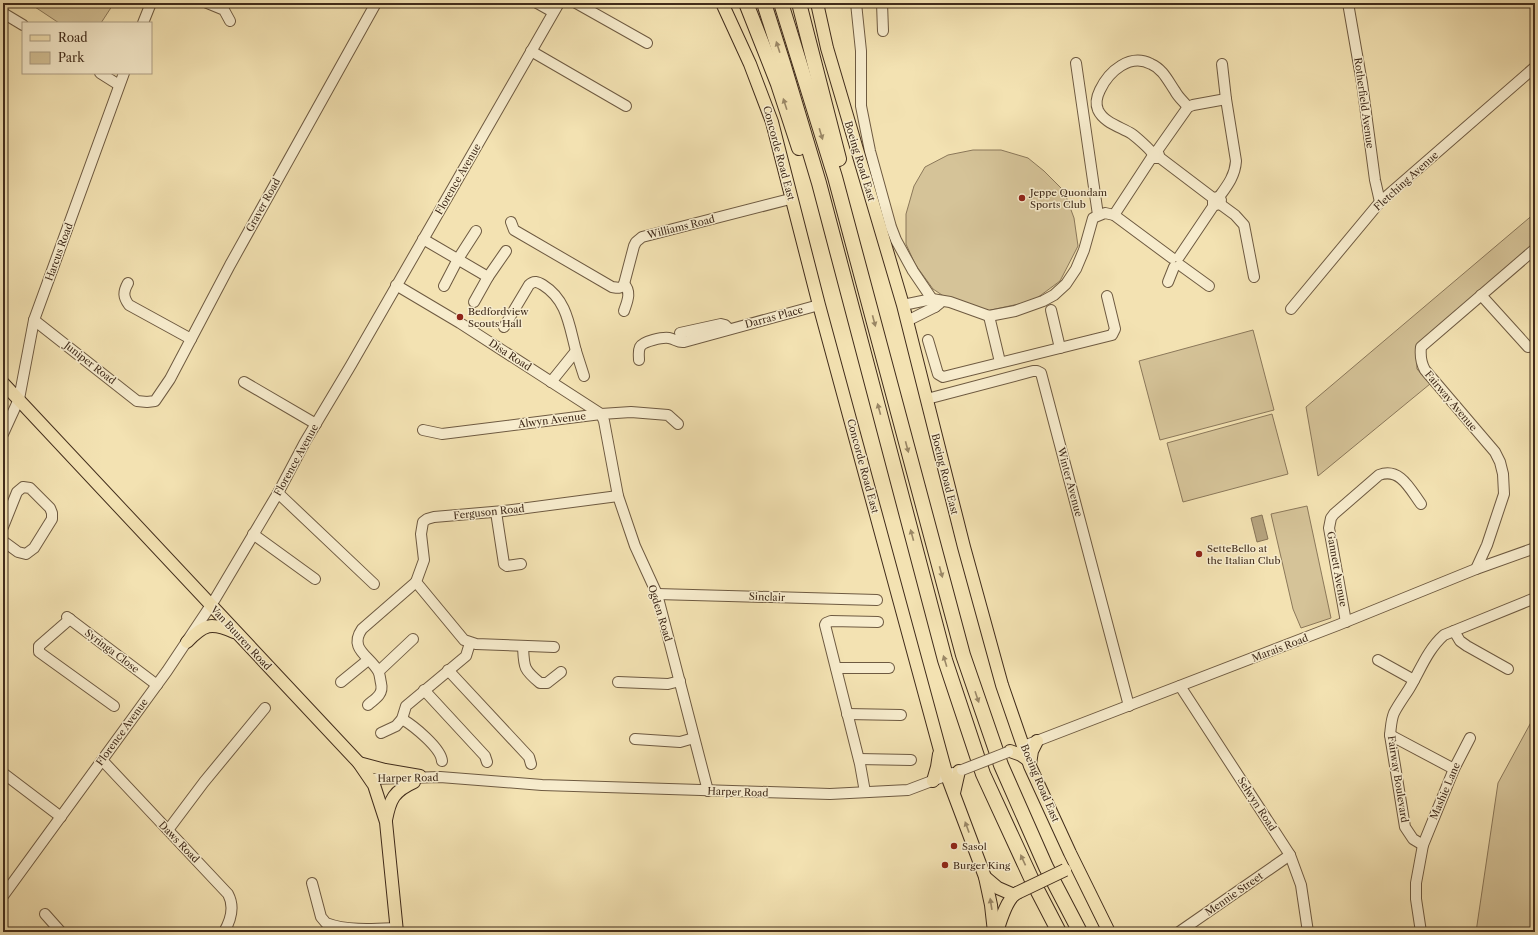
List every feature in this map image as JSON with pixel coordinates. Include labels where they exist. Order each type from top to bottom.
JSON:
[{"type":"highway","points":[[746,3],[778,84],[856,328]]},
{"type":"highway","points":[[764,3],[819,183],[856,328],[945,660],[980,767],[1031,878],[1059,932]]},
{"type":"highway","points":[[781,3],[835,177],[963,655],[1000,765],[1046,867],[1080,932]]},
{"type":"highway","points":[[799,3],[842,174],[864,283]]},
{"type":"main road","name":"Concorde Road East","points":[[722,3],[750,64],[772,122],[790,198],[947,776],[985,876],[995,932]]},
{"type":"main road","name":"Boeing Road East","points":[[817,3],[827,48],[903,305],[988,638],[1002,685],[1029,763],[1108,932]]},
{"type":"main road","name":"Van Buuren Road","points":[[3,383],[210,606],[359,763],[373,782],[386,822],[397,930]]},
{"type":"main road","points":[[187,642],[202,628],[212,625],[237,633]]},
{"type":"main road","points":[[1018,733],[1010,751],[1021,755],[1029,763]]},
{"type":"main road","points":[[1029,763],[1032,751],[1037,741]]},
{"type":"main road","points":[[940,750],[950,763],[961,770],[955,794],[931,782],[937,767],[940,750]]},
{"type":"main road","points":[[359,763],[417,779]]},
{"type":"main road","points":[[386,822],[388,810],[394,796],[401,788],[417,779]]},
{"type":"main road","points":[[995,932],[1002,916],[1015,894],[1066,869],[1070,853]]},
{"type":"main road","points":[[1066,869],[1076,875],[1098,910]]},
{"type":"main road","points":[[985,876],[998,888],[1015,894]]},
{"type":"street","points":[[143,22],[151,3]]},
{"type":"street","points":[[207,3],[224,10],[230,21]]},
{"type":"street","name":"Graver Road","points":[[147,402],[152,402],[158,398],[170,379],[230,265],[376,3]]},
{"type":"street","points":[[537,3],[553,12]]},
{"type":"street","name":"Florence Avenue","points":[[3,896],[187,642],[210,606],[278,493],[316,424],[559,3]]},
{"type":"street","points":[[576,3],[647,43]]},
{"type":"street","points":[[856,3],[861,51],[861,106],[870,150],[896,240],[913,271],[936,302]]},
{"type":"street","points":[[882,3],[883,30]]},
{"type":"street","name":"Rotherfield Avenue","points":[[1348,3],[1362,83],[1375,180],[1380,202]]},
{"type":"street","points":[[3,13],[22,24]]},
{"type":"street","points":[[531,51],[626,106]]},
{"type":"street","points":[[1188,107],[1175,92],[1165,75],[1152,64],[1145,61],[1125,64],[1117,68],[1110,74],[1101,88],[1097,99],[1099,112],[1108,121],[1132,134],[1155,155],[1235,215],[1244,225],[1254,277]]},
{"type":"street","points":[[1076,63],[1098,215]]},
{"type":"street","points":[[1168,282],[1176,262],[1229,184],[1236,168],[1222,64]]},
{"type":"street","name":"Fletching Avenue","points":[[1291,309],[1380,202],[1535,67]]},
{"type":"street","points":[[102,74],[119,85]]},
{"type":"street","name":"Harcus Road","points":[[3,434],[18,399],[34,320],[124,74]]},
{"type":"street","points":[[1114,215],[1188,107],[1226,99]]},
{"type":"street","name":"Williams Road","points":[[624,284],[634,246],[642,237],[790,198]]},
{"type":"street","points":[[903,305],[950,302],[989,316],[1015,311],[1043,301],[1054,295],[1066,284],[1079,263],[1093,218],[1105,213],[1114,215],[1209,286]]},
{"type":"street","points":[[511,222],[514,230],[612,287],[620,288],[624,284],[628,288],[629,297],[624,312]]},
{"type":"street","points":[[444,286],[458,259],[476,231]]},
{"type":"street","points":[[423,239],[488,277]]},
{"type":"street","name":"Fairway Avenue","points":[[1476,569],[1487,545],[1504,494],[1500,462],[1495,452],[1425,370],[1421,364],[1421,347],[1535,249]]},
{"type":"street","points":[[474,302],[488,277],[506,251]]},
{"type":"street","points":[[504,327],[532,282],[536,282],[548,288],[559,298],[565,311],[584,376]]},
{"type":"street","points":[[128,283],[124,291],[124,299],[129,305],[191,339]]},
{"type":"street","name":"Disa Road","points":[[396,285],[460,323],[601,414]]},
{"type":"street","points":[[1481,294],[1528,347]]},
{"type":"street","points":[[928,340],[938,374],[943,377],[1112,335],[1115,329],[1107,296]]},
{"type":"street","points":[[907,321],[936,302]]},
{"type":"street","name":"Darras Place","points":[[639,360],[640,347],[648,342],[669,338],[678,342],[684,342],[819,305]]},
{"type":"street","points":[[1051,310],[1060,348]]},
{"type":"street","points":[[989,316],[1000,362]]},
{"type":"street","name":"Juniper Road","points":[[34,320],[137,400],[147,402]]},
{"type":"street","points":[[680,333],[721,324],[729,329]]},
{"type":"street","points":[[551,382],[576,351]]},
{"type":"street","name":"Winter Avenue","points":[[927,399],[1033,371],[1038,371],[1041,373],[1129,706]]},
{"type":"street","points":[[244,382],[316,424]]},
{"type":"street","name":"Alwyn Avenue","points":[[423,430],[442,434],[601,414],[631,412],[668,416],[678,424]]},
{"type":"street","name":"Ogden Road","points":[[601,414],[604,421],[618,496],[635,546],[657,594],[708,791]]},
{"type":"street","name":"Gannett Avenue","points":[[1346,622],[1330,528],[1331,518],[1379,475],[1387,473],[1400,476],[1421,504]]},
{"type":"street","points":[[3,527],[17,492],[24,487],[30,488],[50,508],[52,513],[52,519],[34,548],[26,554],[18,552],[3,541]]},
{"type":"street","points":[[278,493],[374,584]]},
{"type":"street","name":"Ferguson Road","points":[[368,660],[357,641],[362,629],[416,582],[424,560],[421,527],[425,520],[434,517],[496,512],[618,496]]},
{"type":"street","points":[[496,512],[504,564],[507,566],[521,564]]},
{"type":"street","points":[[253,534],[315,579]]},
{"type":"street","name":"Marais Road","points":[[1024,746],[1346,622],[1476,569],[1535,548]]},
{"type":"street","points":[[416,582],[460,636],[470,643],[554,647]]},
{"type":"street","name":"Sinclair","points":[[657,594],[878,600]]},
{"type":"street","name":"Fairway Boulevard","points":[[1423,845],[1413,839],[1405,827],[1390,735],[1391,722],[1394,713],[1430,651],[1436,642],[1444,635],[1535,598]]},
{"type":"street","name":"Syringa Close","points":[[114,706],[39,652],[39,646],[68,618],[156,685]]},
{"type":"street","points":[[865,792],[859,759],[824,627],[826,623],[831,621],[878,622]]},
{"type":"street","points":[[1454,631],[1460,641],[1467,646],[1508,669]]},
{"type":"street","points":[[379,671],[413,639]]},
{"type":"street","points":[[381,733],[396,726],[402,719],[406,706],[466,656],[470,643]]},
{"type":"street","points":[[523,646],[525,668],[529,674],[540,683],[547,683],[561,672]]},
{"type":"street","points":[[342,682],[368,660],[379,671],[381,691],[368,705]]},
{"type":"street","points":[[1378,660],[1414,680]]},
{"type":"street","points":[[836,668],[889,668]]},
{"type":"street","points":[[448,670],[529,757],[531,764]]},
{"type":"street","points":[[618,682],[668,684],[680,681]]},
{"type":"street","name":"Selwyn Road","points":[[1180,686],[1290,855],[1301,885],[1308,932]]},
{"type":"street","points":[[424,690],[485,756],[487,762]]},
{"type":"street","points":[[168,830],[204,782],[264,708]]},
{"type":"street","points":[[847,714],[901,715]]},
{"type":"street","points":[[402,719],[414,726],[441,754],[442,761]]},
{"type":"street","points":[[1390,735],[1454,769]]},
{"type":"street","points":[[635,739],[680,742],[694,738]]},
{"type":"street","name":"Mashie Lane","points":[[1423,845],[1454,769],[1470,738]]},
{"type":"street","name":"Harper Road","points":[[373,782],[445,778],[542,785],[830,794],[908,790],[1024,746]]},
{"type":"street","points":[[859,759],[911,760]]},
{"type":"street","name":"Daws Road","points":[[102,760],[229,896],[232,903],[232,913],[224,932]]},
{"type":"street","points":[[3,773],[61,817]]},
{"type":"street","points":[[1421,932],[1416,899],[1416,882],[1423,845]]},
{"type":"street","name":"Mennie Street","points":[[1179,932],[1290,855]]},
{"type":"street","points":[[312,883],[321,917],[326,923],[347,928],[397,930]]},
{"type":"street","points":[[45,914],[61,932]]},
{"type":"green space","points":[[29,3],[114,3],[102,22],[58,22]]},
{"type":"green space","points":[[973,150],[1001,150],[1028,158],[1044,171],[1064,191],[1074,218],[1078,246],[1060,281],[1033,301],[986,311],[951,301],[933,289],[915,264],[906,244],[906,214],[914,186],[925,167],[948,155]]},
{"type":"green space","points":[[1535,213],[1535,244],[1416,346],[1417,369],[1430,384],[1318,476],[1306,407]]},
{"type":"green space","points":[[1253,330],[1274,410],[1160,440],[1139,361]]},
{"type":"green space","points":[[1272,414],[1288,474],[1183,502],[1167,443]]},
{"type":"green space","points":[[1307,506],[1331,618],[1301,628],[1293,609],[1271,514]]},
{"type":"green space","points":[[1535,715],[1535,932],[1476,932],[1498,783]]},
{"type":"shaded area","points":[[1262,515],[1268,539],[1257,542],[1251,518]]},
{"type":"place","name":"Jeppe Quondam Sports Club","points":[[1022,198]]},
{"type":"place","name":"Bedfordview Scouts Hall","points":[[460,317]]},
{"type":"place","name":"SetteBello at the Italian Club","points":[[1199,554]]},
{"type":"place","name":"Sasol","points":[[954,846]]},
{"type":"place","name":"Burger King","points":[[945,865]]}]
